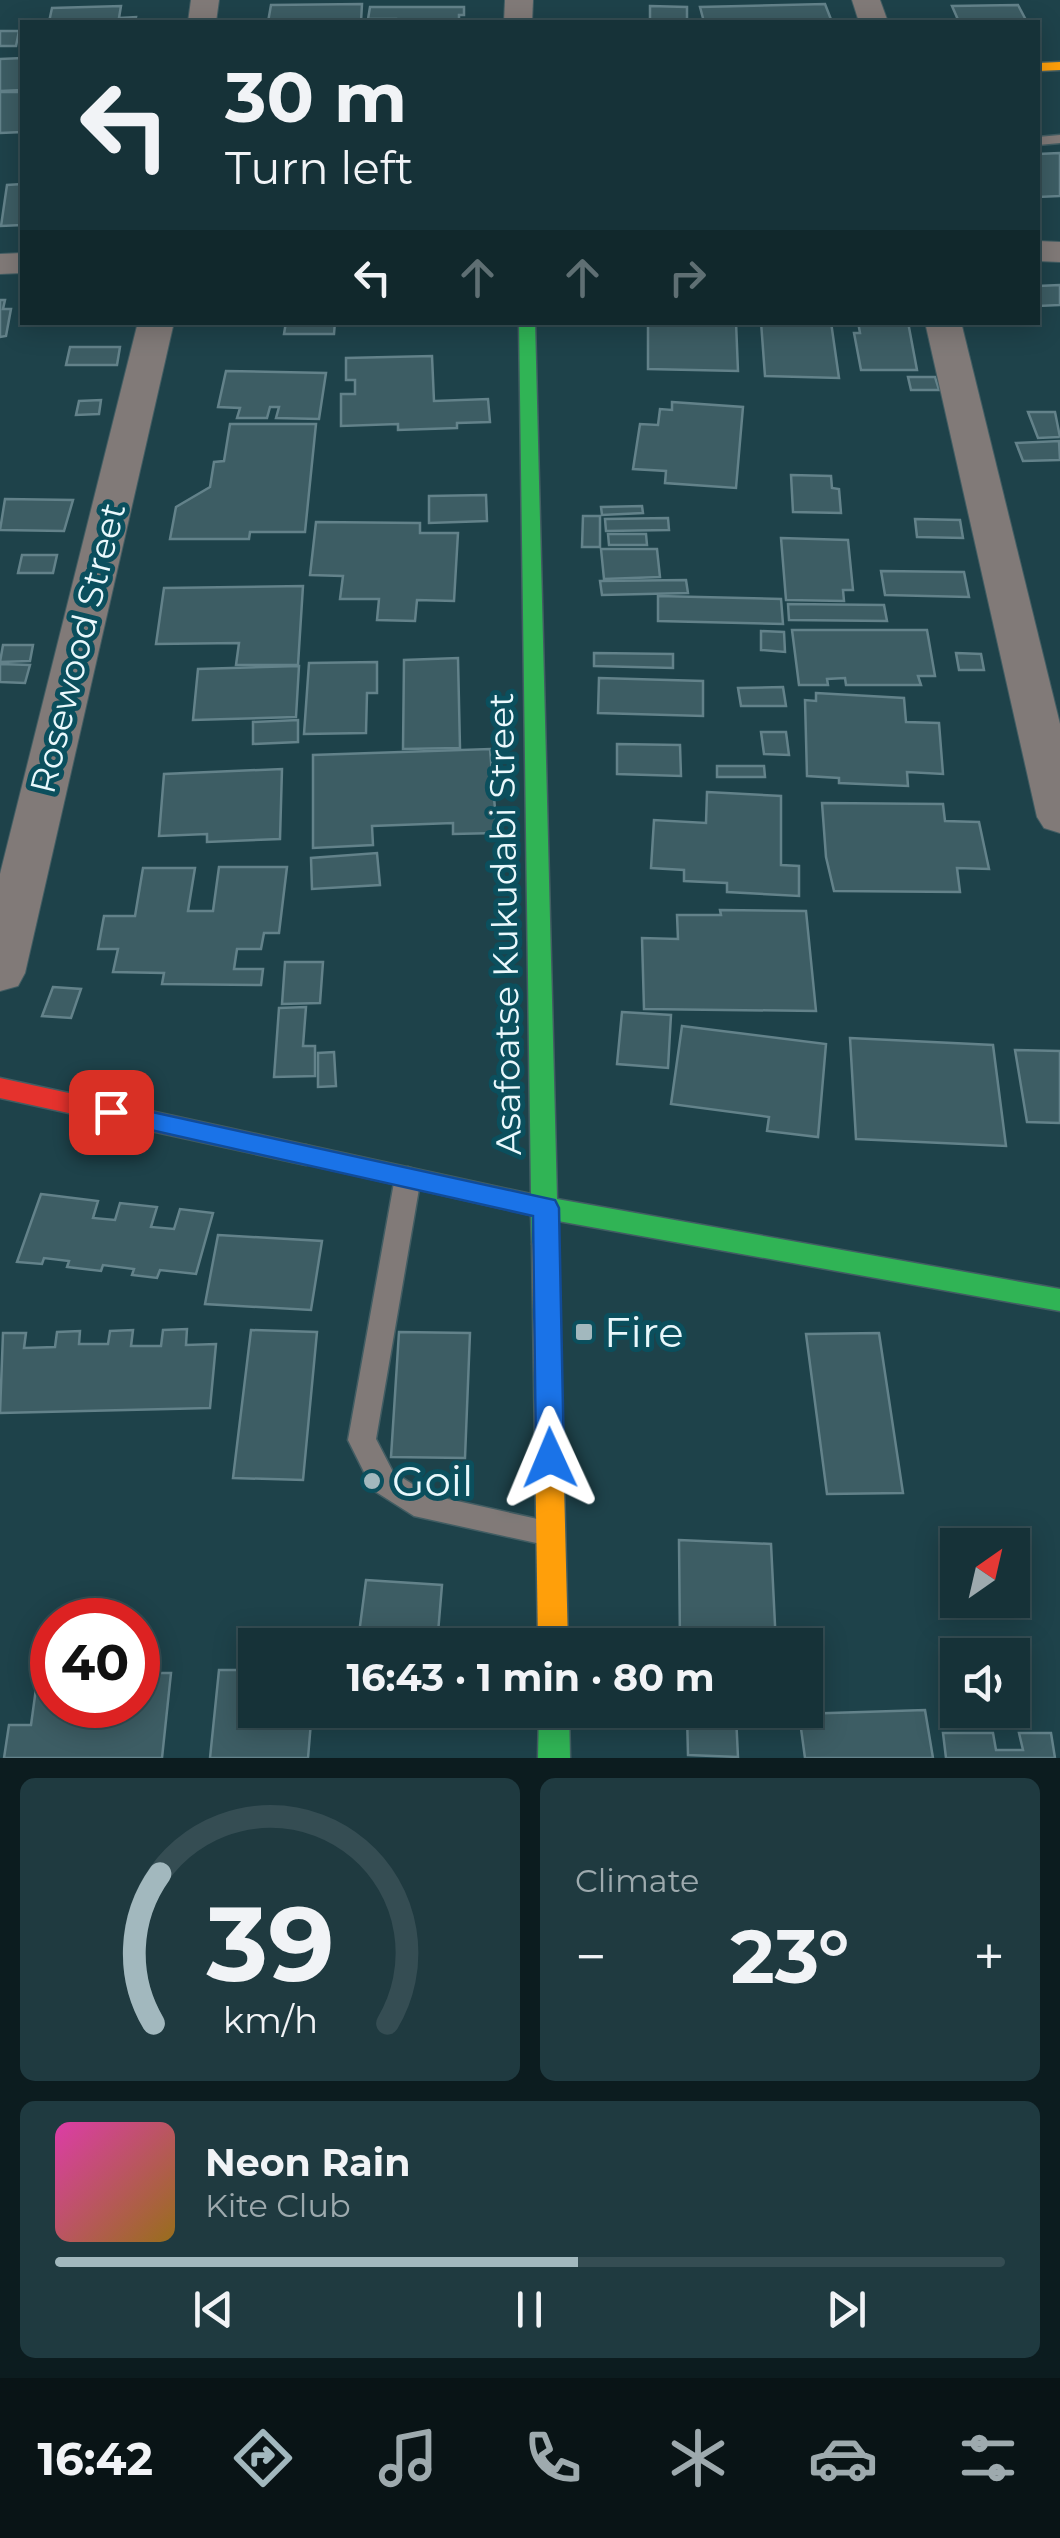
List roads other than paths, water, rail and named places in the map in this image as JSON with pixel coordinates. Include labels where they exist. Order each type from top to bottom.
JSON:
[{"type":"street","name":"Rosewood Street","points":[[0,973],[155,325]]},
{"type":"street","name":"Asafoatse Kukudabi Street","points":[[527,325],[553,1628]]},
{"type":"street","points":[[944,325],[1060,816]]},
{"type":"street","points":[[0,1088],[546,1208],[1060,1300]]},
{"type":"street","points":[[554,1728],[554,1758]]},
{"type":"lane","points":[[408,1177],[362,1440],[382,1481],[424,1507],[551,1533]]},
{"type":"place","name":"Fire","points":[[584,1332]]},
{"type":"place","name":"Goil","points":[[372,1481]]}]
